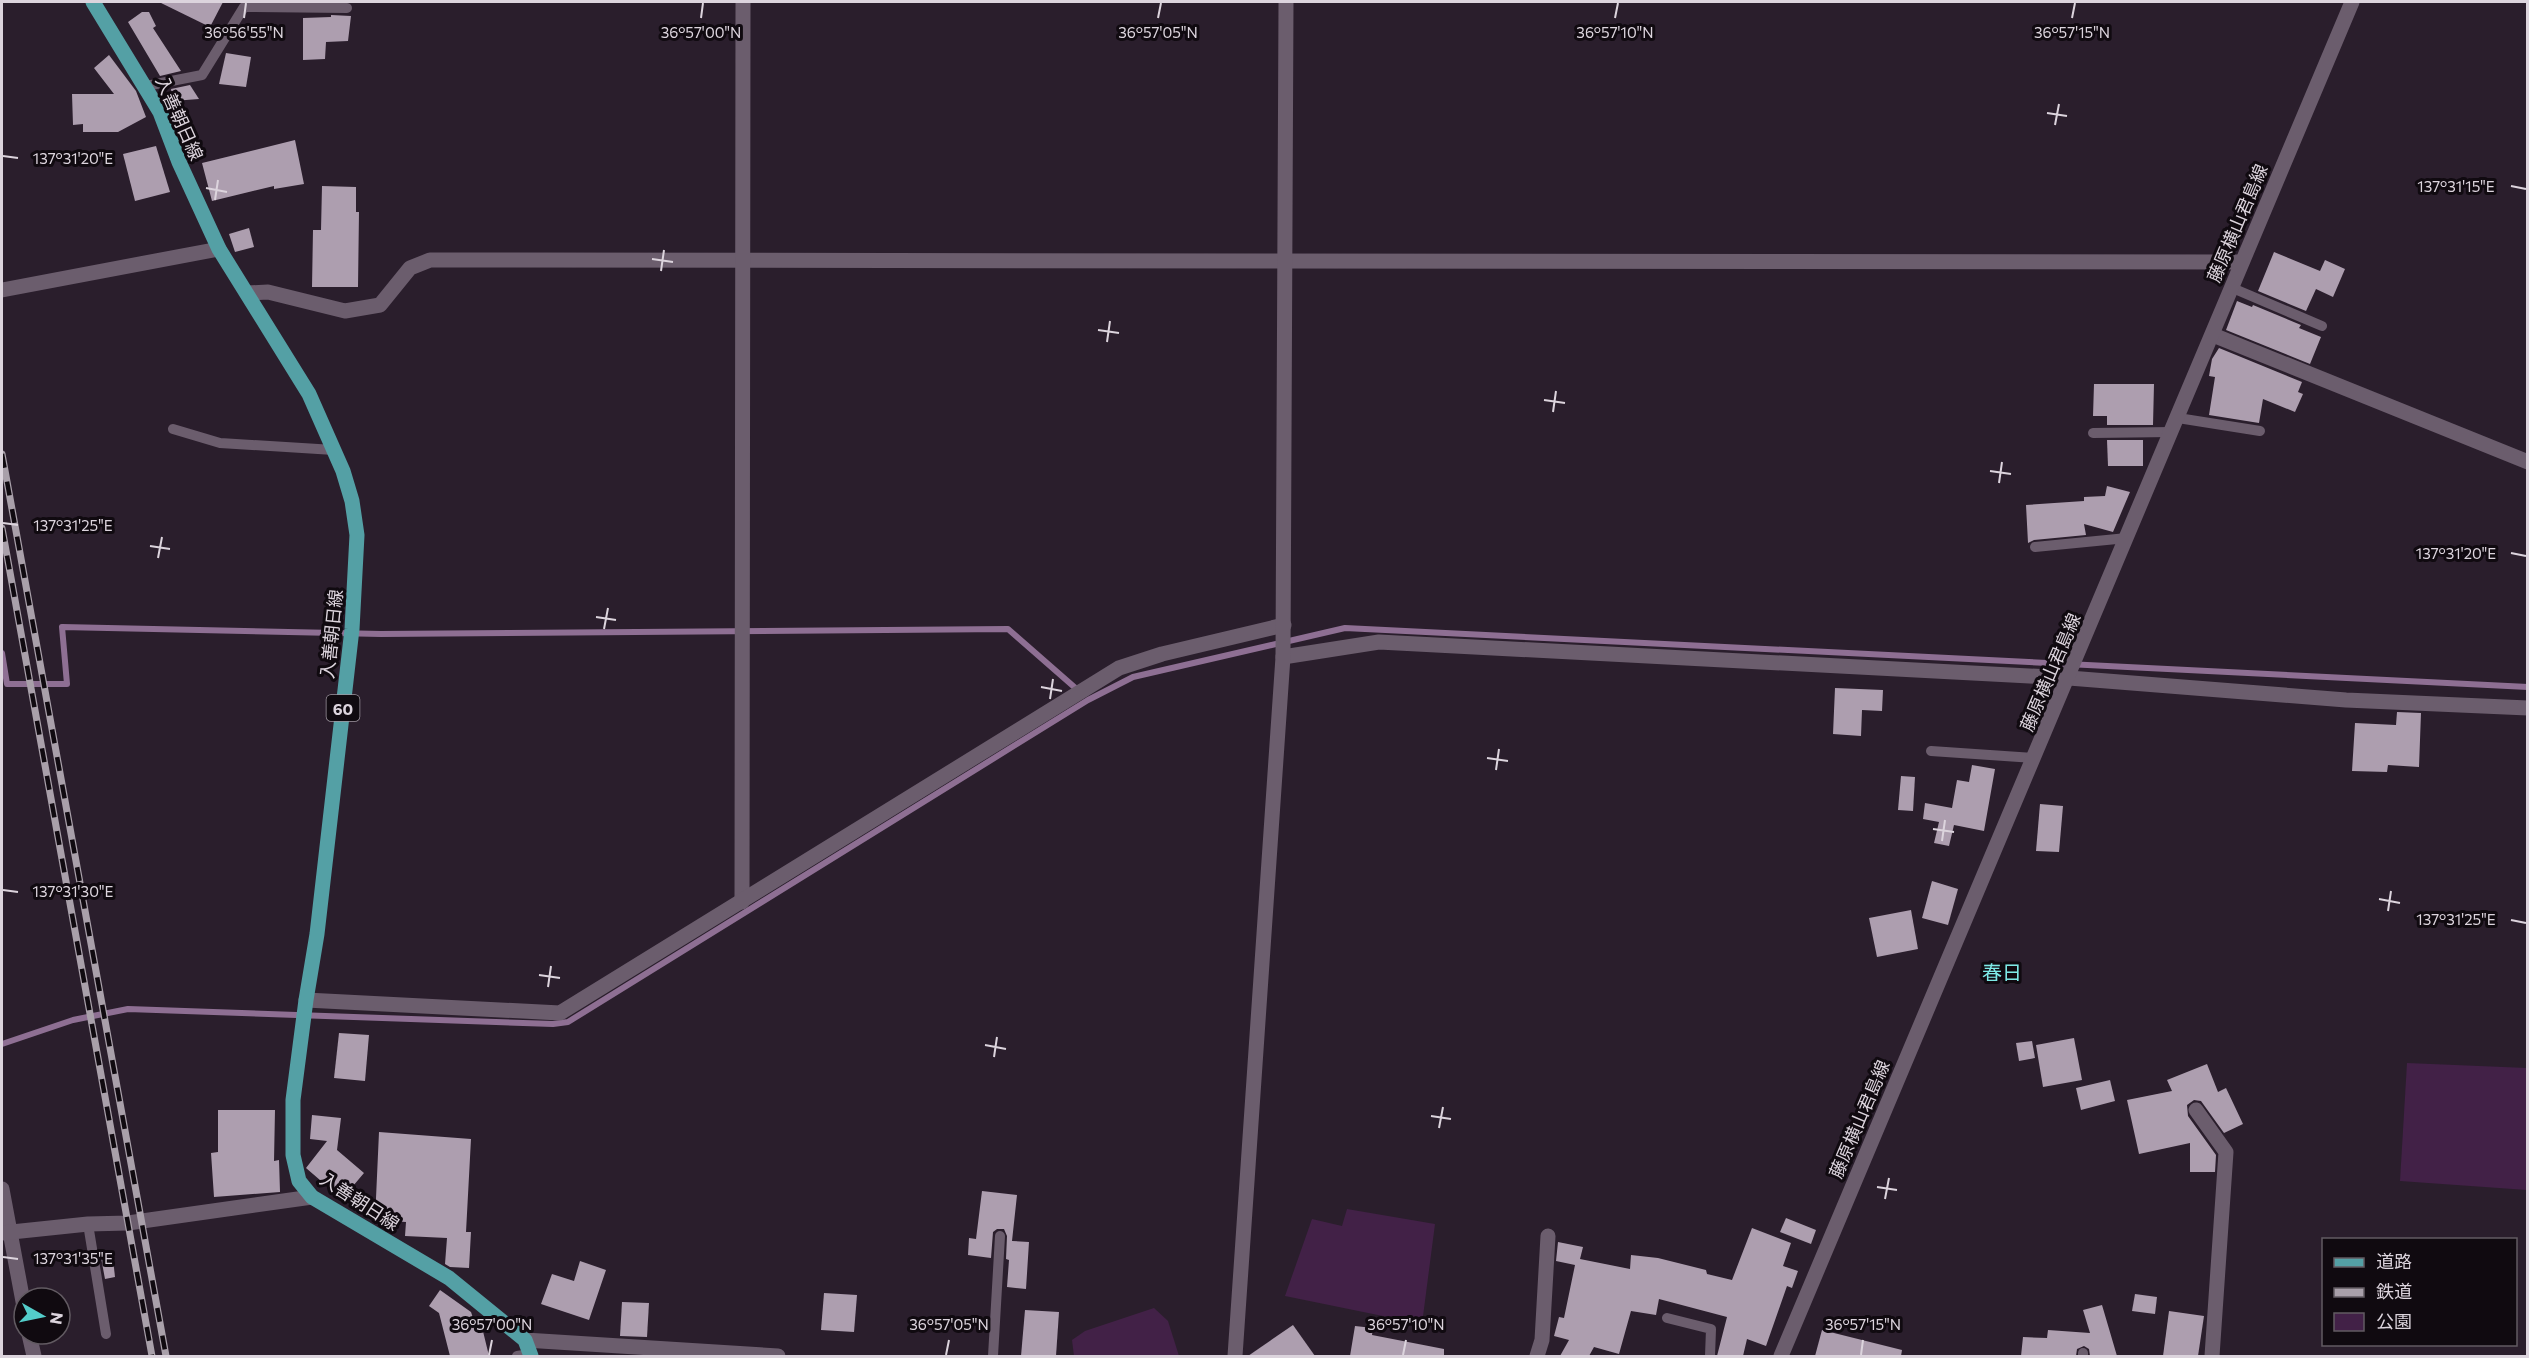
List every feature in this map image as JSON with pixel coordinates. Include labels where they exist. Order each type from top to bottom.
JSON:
[{"type":"main road","name":"入善朝日線","points":[[93,2],[160,112],[183,172],[219,249],[309,394],[334,450],[352,501],[357,536],[356,574],[317,934],[293,1100],[293,1155],[299,1181],[312,1197],[449,1278],[526,1352]]},
{"type":"street","points":[[742,902],[743,2]]},
{"type":"street","points":[[1235,1356],[1283,657],[1286,2]]},
{"type":"street","name":"藤原横山君島線","points":[[1781,1356],[2069,678],[2230,287],[2352,2]]},
{"type":"street","points":[[2,290],[219,249]]},
{"type":"street","points":[[248,293],[268,292],[345,311],[380,305],[410,267],[430,260],[2242,262]]},
{"type":"street","points":[[2212,334],[2528,462]]},
{"type":"street","points":[[306,1000],[560,1013],[1119,668],[1162,654],[1284,625]]},
{"type":"street","points":[[1283,657],[1379,642],[2069,678],[2346,700],[2528,708]]},
{"type":"street","points":[[2196,1110],[2226,1152],[2212,1356]]},
{"type":"street","points":[[2,1189],[5,1234],[19,1286]]},
{"type":"street","points":[[5,1234],[88,1224],[128,1223],[312,1197]]},
{"type":"street","points":[[1537,1356],[1542,1340],[1548,1236]]},
{"type":"street","points":[[526,1352],[778,1356]]},
{"type":"lane","points":[[146,86],[202,75],[244,7],[346,8]]},
{"type":"lane","points":[[2230,287],[2322,326]]},
{"type":"lane","points":[[2178,417],[2260,431]]},
{"type":"lane","points":[[173,429],[220,443],[334,450]]},
{"type":"lane","points":[[2093,433],[2172,432]]},
{"type":"lane","points":[[2035,547],[2127,538]]},
{"type":"lane","points":[[1931,751],[2034,758]]},
{"type":"lane","points":[[88,1224],[105,1334]]},
{"type":"lane","points":[[993,1356],[1000,1236]]},
{"type":"lane","points":[[1667,1318],[1711,1329],[1710,1356]]},
{"type":"green space","points":[[2407,1063],[2527,1068],[2527,1190],[2400,1181]]},
{"type":"green space","points":[[1347,1209],[1435,1224],[1422,1324],[1285,1296],[1312,1219],[1342,1226]]},
{"type":"green space","points":[[1154,1308],[1168,1321],[1179,1356],[1074,1356],[1072,1340],[1085,1331]]},
{"type":"building","points":[[159,2],[223,2],[210,27]]},
{"type":"building","points":[[142,12],[149,12],[156,26],[153,28],[181,71],[160,76],[128,22]]},
{"type":"building","points":[[331,15],[351,16],[348,41],[326,42],[325,59],[303,60],[303,18],[331,17]]},
{"type":"building","points":[[226,53],[251,57],[246,87],[219,84]]},
{"type":"building","points":[[109,55],[136,91],[146,117],[118,132],[83,132],[83,124],[73,125],[72,94],[114,94],[94,68]]},
{"type":"building","points":[[190,85],[199,99],[173,101],[171,89]]},
{"type":"building","points":[[295,140],[304,184],[274,189],[274,186],[212,201],[202,163]]},
{"type":"building","points":[[156,146],[170,192],[135,201],[123,154]]},
{"type":"building","points":[[322,186],[356,187],[356,212],[359,212],[358,287],[312,287],[313,230],[321,230]]},
{"type":"building","points":[[249,228],[254,247],[235,252],[229,234]]},
{"type":"building","points":[[2274,252],[2320,271],[2325,260],[2345,269],[2333,297],[2316,289],[2306,311],[2258,291]]},
{"type":"building","points":[[2237,301],[2252,307],[2253,305],[2301,325],[2299,328],[2321,337],[2310,364],[2226,330]]},
{"type":"building","points":[[2219,348],[2302,382],[2298,392],[2303,394],[2295,412],[2263,399],[2259,423],[2209,415],[2215,377],[2209,376],[2212,359]]},
{"type":"building","points":[[2094,384],[2154,384],[2153,425],[2107,425],[2107,416],[2093,416]]},
{"type":"building","points":[[2107,440],[2143,440],[2143,466],[2108,466]]},
{"type":"building","points":[[2107,486],[2130,492],[2113,532],[2084,524],[2086,535],[2034,540],[2028,543],[2026,505],[2084,501],[2084,497],[2105,496]]},
{"type":"building","points":[[1835,688],[1883,690],[1882,711],[1862,710],[1861,736],[1833,734]]},
{"type":"building","points":[[2397,712],[2421,713],[2419,767],[2388,765],[2387,772],[2352,771],[2355,723],[2396,725]]},
{"type":"building","points":[[1972,765],[1995,769],[1984,831],[1954,825],[1949,846],[1934,843],[1939,822],[1923,819],[1925,803],[1952,808],[1957,780],[1969,782]]},
{"type":"building","points":[[1901,776],[1915,777],[1913,811],[1898,810]]},
{"type":"building","points":[[2040,804],[2063,806],[2059,852],[2036,851]]},
{"type":"building","points":[[1932,881],[1958,889],[1948,925],[1922,918]]},
{"type":"building","points":[[1911,910],[1918,949],[1877,957],[1869,918]]},
{"type":"building","points":[[339,1033],[369,1035],[365,1081],[334,1078]]},
{"type":"building","points":[[2074,1038],[2082,1080],[2043,1087],[2036,1045]]},
{"type":"building","points":[[2032,1041],[2035,1058],[2019,1061],[2016,1043]]},
{"type":"building","points":[[2207,1064],[2218,1092],[2226,1088],[2243,1124],[2224,1133],[2201,1101],[2194,1100],[2187,1105],[2188,1116],[2216,1155],[2215,1172],[2190,1172],[2190,1143],[2139,1154],[2127,1100],[2172,1091],[2167,1080]]},
{"type":"building","points":[[2110,1080],[2115,1101],[2081,1110],[2076,1088]]},
{"type":"building","points":[[218,1110],[275,1110],[274,1161],[279,1160],[280,1192],[214,1197],[211,1153],[218,1152]]},
{"type":"building","points":[[312,1115],[341,1118],[337,1150],[364,1173],[342,1199],[306,1168],[327,1141],[310,1139]]},
{"type":"building","points":[[379,1132],[471,1139],[466,1232],[471,1232],[469,1268],[450,1267],[445,1264],[447,1238],[405,1236],[406,1222],[375,1220]]},
{"type":"building","points":[[982,1191],[1017,1195],[1012,1241],[1029,1242],[1026,1289],[1007,1287],[1009,1260],[1006,1259],[1007,1236],[1004,1229],[997,1229],[993,1232],[991,1258],[968,1255],[969,1238],[976,1239]]},
{"type":"building","points":[[1786,1218],[1816,1230],[1811,1244],[1780,1232]]},
{"type":"building","points":[[1752,1228],[1791,1243],[1783,1266],[1798,1271],[1792,1288],[1787,1286],[1766,1346],[1747,1339],[1743,1356],[1717,1356],[1727,1317],[1659,1299],[1656,1315],[1631,1311],[1619,1354],[1594,1347],[1589,1356],[1560,1356],[1569,1340],[1554,1336],[1559,1317],[1564,1318],[1575,1265],[1556,1261],[1558,1242],[1583,1247],[1580,1259],[1630,1269],[1631,1255],[1658,1258],[1706,1270],[1707,1274],[1732,1280]]},
{"type":"building","points":[[112,1250],[115,1277],[105,1279],[100,1252]]},
{"type":"building","points":[[580,1261],[606,1270],[589,1320],[541,1304],[552,1274],[574,1281]]},
{"type":"building","points":[[440,1290],[471,1312],[475,1324],[481,1323],[489,1356],[450,1356],[439,1313],[429,1306]]},
{"type":"building","points":[[824,1293],[857,1295],[854,1332],[821,1330]]},
{"type":"building","points":[[2135,1294],[2157,1297],[2155,1314],[2132,1311]]},
{"type":"building","points":[[622,1302],[649,1303],[647,1337],[620,1336]]},
{"type":"building","points":[[2102,1305],[2117,1356],[2090,1356],[2089,1349],[2084,1346],[2077,1349],[2076,1356],[2021,1356],[2023,1337],[2047,1338],[2048,1330],[2090,1333],[2083,1310]]},
{"type":"building","points":[[1025,1310],[1059,1312],[1056,1356],[1021,1356]]},
{"type":"building","points":[[2169,1311],[2204,1316],[2198,1356],[2163,1356]]},
{"type":"building","points":[[1293,1325],[1315,1356],[1248,1356]]},
{"type":"building","points":[[1355,1326],[1373,1328],[1372,1335],[1444,1349],[1444,1356],[1350,1356]]},
{"type":"building","points":[[1822,1330],[1902,1350],[1901,1356],[1815,1356]]},
{"type":"waterway","points":[[2,653],[7,684],[67,684],[62,627],[381,634],[1008,629],[1080,692]]},
{"type":"waterway","points":[[2,1044],[73,1020],[128,1009],[553,1024],[568,1022],[1088,700],[1133,677],[1345,628],[2528,687]]},
{"type":"railway","points":[[2,454],[166,1356]]},
{"type":"railway","points":[[2,528],[152,1356]]},
{"type":"district","name":"春日","points":[[2002,972]]}]
